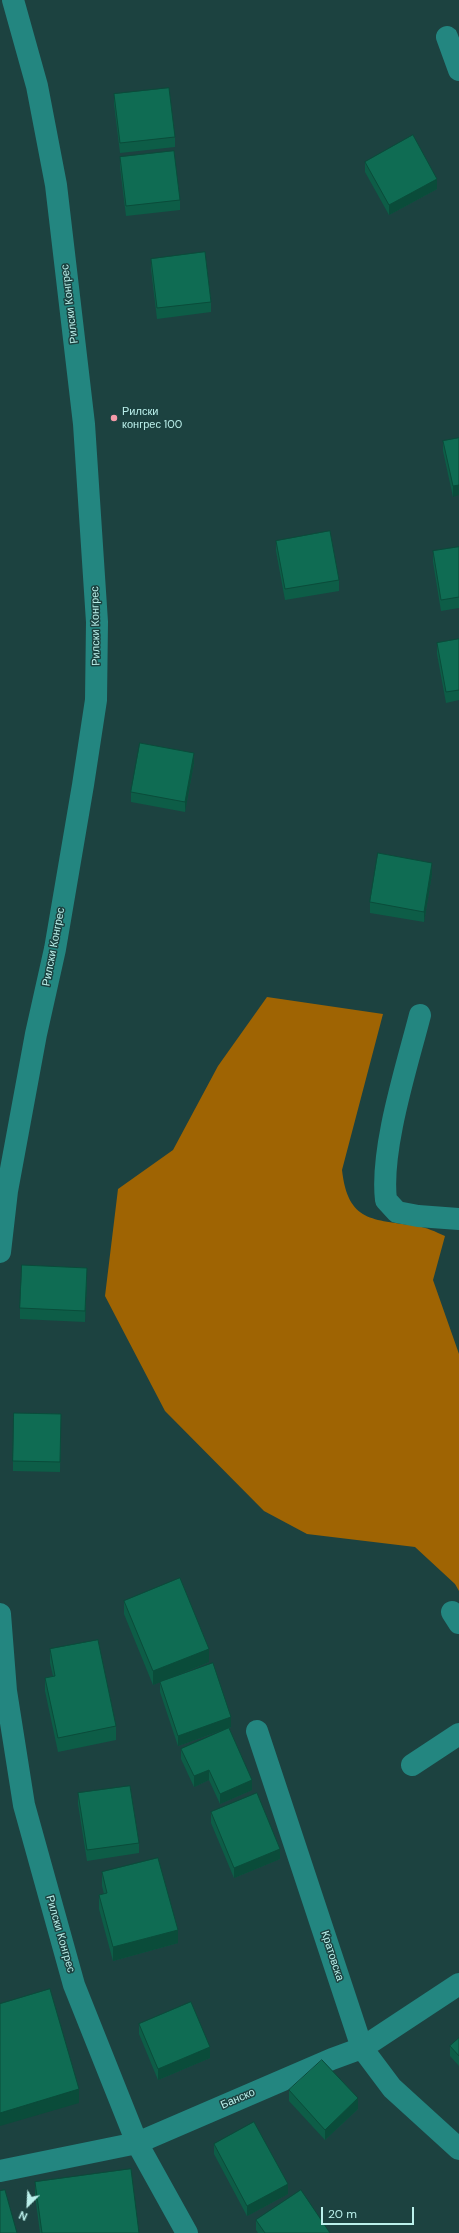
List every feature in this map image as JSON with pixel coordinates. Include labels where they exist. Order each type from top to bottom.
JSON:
[{"type":"street","name":"Рилски Конгрес","points":[[0,1252],[7,1191],[36,1034],[55,949],[83,785],[96,700],[97,622],[84,424],[56,185],[36,86],[13,0]]},
{"type":"street","points":[[448,37],[459,70]]},
{"type":"street","points":[[420,1015],[393,1128],[385,1176],[386,1200],[397,1212],[418,1216],[459,1219]]},
{"type":"street","name":"Рилски Конгрес","points":[[0,1614],[6,1691],[24,1805],[74,1985],[136,2143],[187,2233]]},
{"type":"street","name":"Кратовска","points":[[257,1731],[362,2048],[392,2088],[459,2149]]},
{"type":"street","points":[[412,1765],[459,1734]]},
{"type":"street","name":"Банско","points":[[0,2171],[136,2143],[332,2058],[362,2048],[459,1984]]},
{"type":"shaded area","points":[[267,997],[383,1014],[342,1170],[345,1187],[350,1200],[357,1209],[365,1215],[387,1222],[423,1227],[445,1236],[433,1280],[459,1354],[459,1591],[455,1584],[415,1547],[307,1534],[264,1511],[165,1411],[105,1296],[118,1189],[173,1150],[218,1066]]},
{"type":"building","points":[[169,88],[175,137],[120,143],[114,94]]},
{"type":"building","points":[[413,135],[437,179],[389,205],[365,162]]},
{"type":"building","points":[[174,151],[180,200],[126,206],[120,157]]},
{"type":"building","points":[[205,252],[211,302],[157,308],[151,259]]},
{"type":"building","points":[[459,438],[459,485],[453,486],[443,441]]},
{"type":"building","points":[[330,531],[339,580],[285,589],[276,541]]},
{"type":"building","points":[[459,547],[459,597],[441,600],[433,551]]},
{"type":"building","points":[[459,639],[459,690],[446,692],[437,643]]},
{"type":"building","points":[[140,743],[194,753],[185,802],[131,792]]},
{"type":"building","points":[[378,853],[432,863],[424,912],[370,902]]},
{"type":"building","points":[[22,1265],[87,1268],[85,1311],[20,1308]]},
{"type":"building","points":[[14,1413],[61,1414],[60,1462],[13,1461]]},
{"type":"building","points":[[180,1578],[209,1649],[153,1671],[124,1601]]},
{"type":"building","points":[[98,1640],[116,1726],[58,1738],[45,1678],[55,1676],[50,1649]]},
{"type":"building","points":[[213,1663],[231,1717],[178,1736],[160,1682]]},
{"type":"building","points":[[229,1728],[252,1780],[220,1794],[209,1770],[194,1776],[181,1749]]},
{"type":"building","points":[[130,1786],[139,1843],[87,1850],[78,1793]]},
{"type":"building","points":[[257,1793],[280,1849],[234,1868],[211,1812]]},
{"type":"building","points":[[158,1858],[178,1930],[113,1947],[99,1895],[107,1893],[102,1872]]},
{"type":"building","points":[[50,1989],[79,2089],[0,2113],[0,2004]]},
{"type":"building","points":[[191,2002],[210,2047],[158,2069],[139,2024]]},
{"type":"building","points":[[459,2038],[459,2056],[450,2046]]},
{"type":"building","points":[[322,2060],[358,2098],[325,2130],[289,2090]]},
{"type":"building","points":[[254,2122],[288,2184],[247,2206],[214,2144]]},
{"type":"building","points":[[131,2169],[139,2233],[42,2233],[35,2182]]},
{"type":"building","points":[[5,2190],[17,2233],[0,2233],[0,2191]]},
{"type":"building","points":[[301,2190],[330,2233],[265,2233],[256,2220]]},
{"type":"place","name":"Рилски конгрес 100","points":[[114,418]]}]
